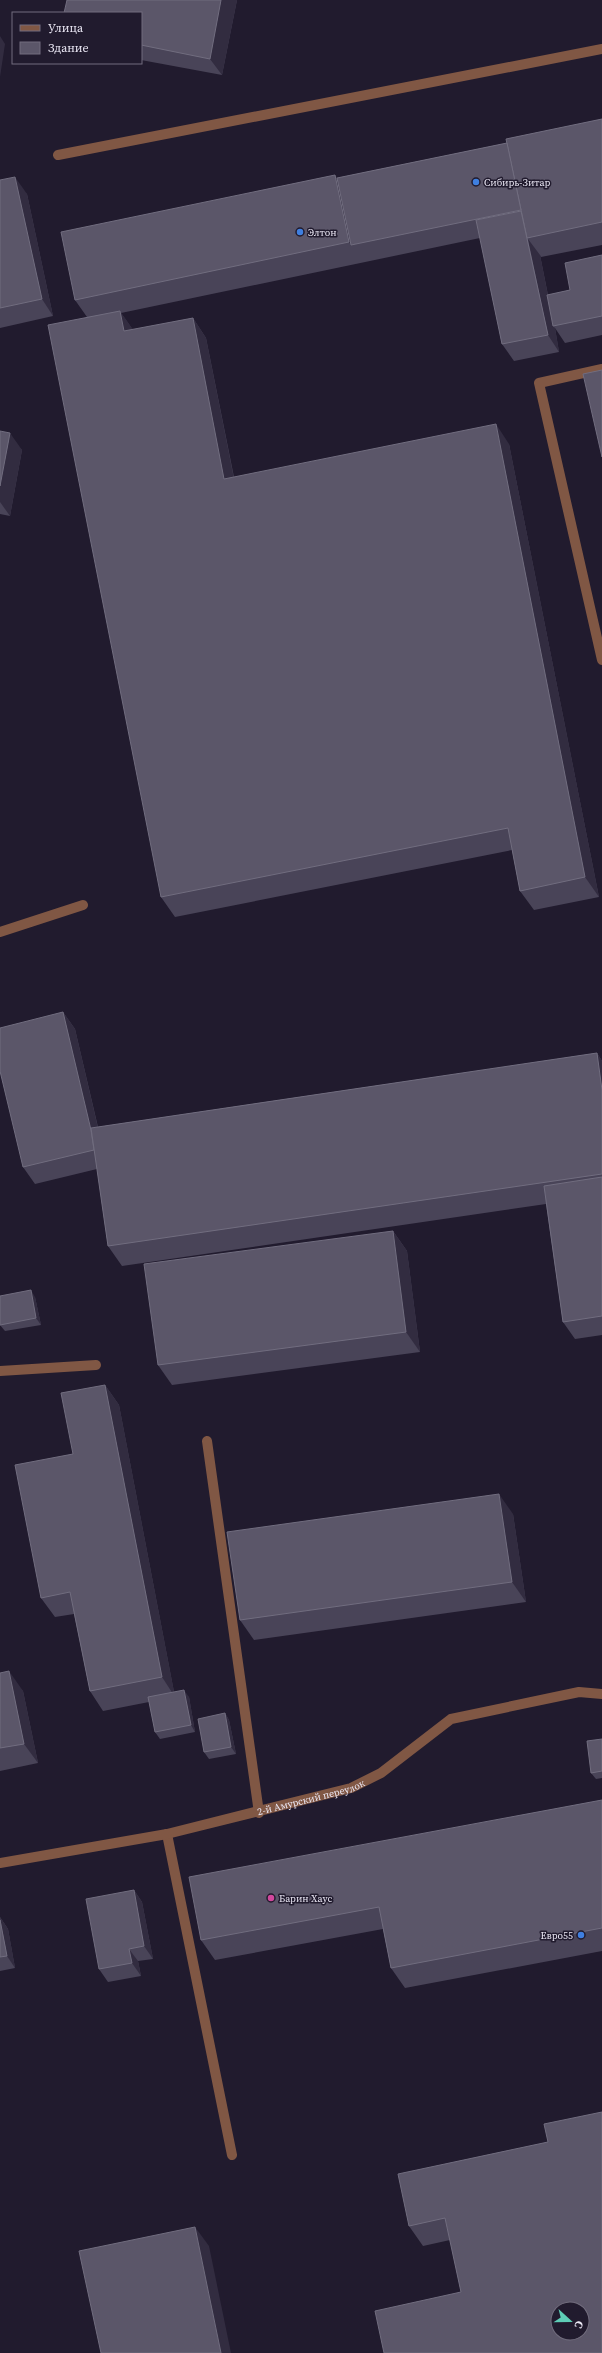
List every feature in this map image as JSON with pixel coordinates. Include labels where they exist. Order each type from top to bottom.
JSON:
[{"type":"lane","points":[[58,155],[602,49]]},
{"type":"lane","points":[[602,369],[539,383],[602,660]]},
{"type":"lane","points":[[0,932],[83,905]]},
{"type":"lane","points":[[0,1371],[96,1365]]},
{"type":"lane","points":[[207,1442],[259,1813]]},
{"type":"lane","name":"2-й Амурский переулок","points":[[0,1863],[167,1834],[259,1813],[351,1788],[381,1773],[451,1719],[579,1692],[602,1694]]},
{"type":"lane","points":[[167,1834],[232,2155]]},
{"type":"building","points":[[67,0],[221,0],[210,59],[142,45],[142,12],[64,12]]},
{"type":"building","points":[[602,119],[602,222],[527,238],[506,139]]},
{"type":"building","points":[[507,143],[521,210],[351,245],[337,178]]},
{"type":"building","points":[[335,175],[349,242],[75,300],[61,232]]},
{"type":"building","points":[[15,177],[42,299],[0,308],[0,180]]},
{"type":"building","points":[[521,211],[548,335],[502,344],[476,220]]},
{"type":"building","points":[[602,255],[602,316],[553,326],[547,295],[570,290],[565,263]]},
{"type":"building","points":[[120,311],[124,331],[193,318],[224,479],[496,424],[585,877],[520,891],[508,828],[161,897],[48,325]]},
{"type":"building","points":[[602,370],[602,457],[583,374]]},
{"type":"building","points":[[0,431],[10,433],[0,486]]},
{"type":"building","points":[[63,1012],[91,1130],[94,1150],[23,1167],[0,1071],[0,1028]]},
{"type":"building","points":[[597,1053],[602,1090],[602,1174],[108,1246],[91,1128]]},
{"type":"building","points":[[602,1177],[602,1316],[563,1322],[544,1186]]},
{"type":"building","points":[[393,1231],[406,1332],[158,1365],[144,1264]]},
{"type":"building","points":[[31,1290],[36,1318],[0,1325],[0,1296]]},
{"type":"building","points":[[105,1385],[162,1677],[90,1691],[70,1592],[41,1598],[15,1465],[73,1454],[61,1393]]},
{"type":"building","points":[[499,1494],[512,1582],[240,1620],[227,1532]]},
{"type":"building","points":[[9,1671],[24,1744],[0,1748],[0,1673]]},
{"type":"building","points":[[184,1690],[191,1725],[155,1732],[148,1697]]},
{"type":"building","points":[[225,1713],[231,1747],[204,1752],[198,1719]]},
{"type":"building","points":[[602,1739],[602,1771],[591,1773],[587,1741]]},
{"type":"building","points":[[602,1800],[602,1928],[391,1968],[379,1907],[201,1940],[189,1877]]},
{"type":"building","points":[[134,1890],[144,1946],[129,1949],[132,1963],[99,1969],[86,1899]]},
{"type":"building","points":[[0,1920],[7,1956],[0,1957]]},
{"type":"building","points":[[602,2112],[602,2353],[384,2353],[375,2311],[461,2292],[445,2218],[409,2226],[398,2174],[548,2142],[544,2124]]},
{"type":"building","points":[[195,2227],[221,2353],[101,2353],[79,2251]]},
{"type":"place","name":"Сибирь-Зитар","points":[[476,182]]},
{"type":"place","name":"Элтон","points":[[300,232]]},
{"type":"place","name":"Барин Хаус","points":[[271,1898]]},
{"type":"place","name":"Евро55","points":[[581,1935]]}]
